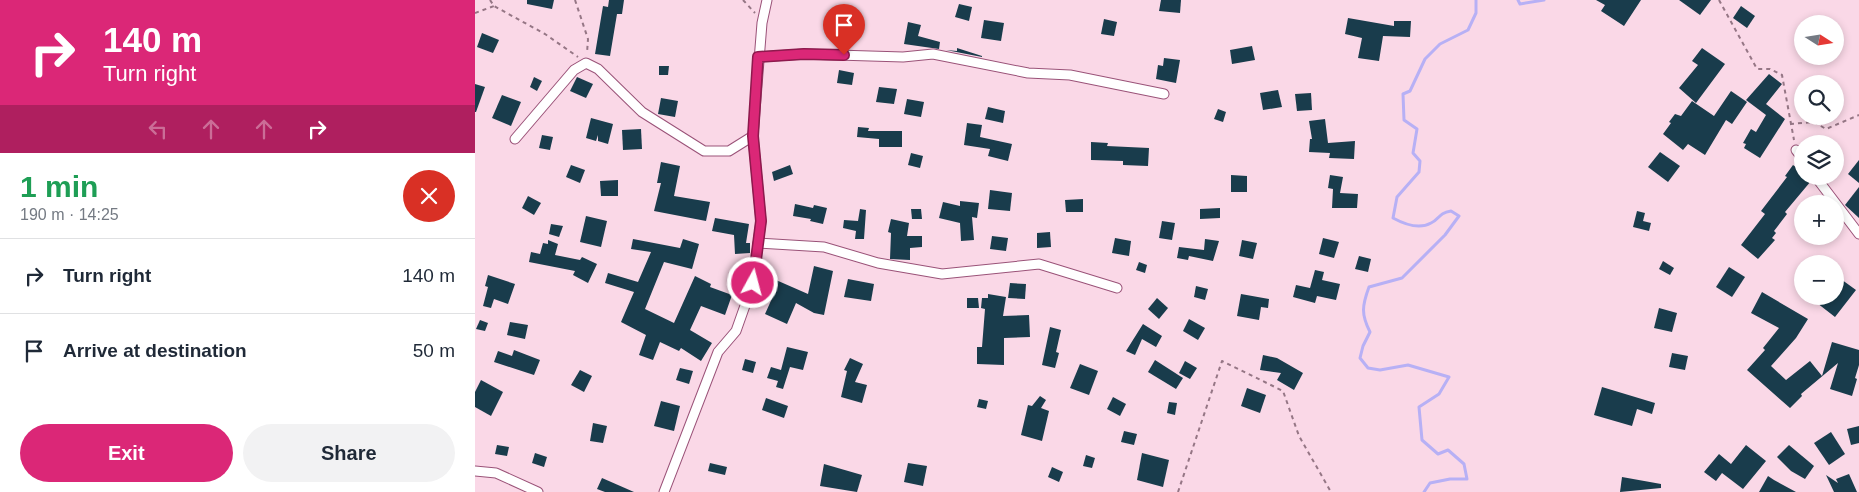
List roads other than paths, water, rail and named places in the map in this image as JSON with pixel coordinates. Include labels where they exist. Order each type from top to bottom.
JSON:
[{"type":"street","points":[[664,492],[718,352],[736,331],[753,283],[761,221],[753,136],[758,57],[767,0]]},
{"type":"street","points":[[758,57],[804,54],[903,57],[933,54],[1028,73],[1070,75],[1165,94]]},
{"type":"street","points":[[515,139],[574,70],[587,63],[598,69],[642,112],[704,151],[729,151],[753,136]]},
{"type":"street","points":[[1822,185],[1859,234]]},
{"type":"street","points":[[758,243],[824,247],[878,263],[942,274],[1039,264],[1117,288]]},
{"type":"street","points":[[475,471],[496,473],[538,492]]},
{"type":"waterway","points":[[1424,492],[1430,483],[1450,479],[1467,479],[1464,464],[1448,450],[1438,454],[1422,440],[1419,407],[1439,394],[1449,377],[1408,365],[1380,370],[1368,368],[1360,358],[1363,346],[1370,332],[1363,310],[1369,287],[1402,278],[1445,235],[1459,216],[1451,211],[1447,212],[1434,221],[1422,226],[1407,224],[1393,218],[1397,197],[1419,172],[1420,161],[1413,153],[1417,129],[1404,120],[1403,94],[1410,91],[1425,59],[1440,44],[1468,30],[1476,13],[1476,0]]},
{"type":"waterway","points":[[1518,0],[1520,4],[1544,0]]}]
